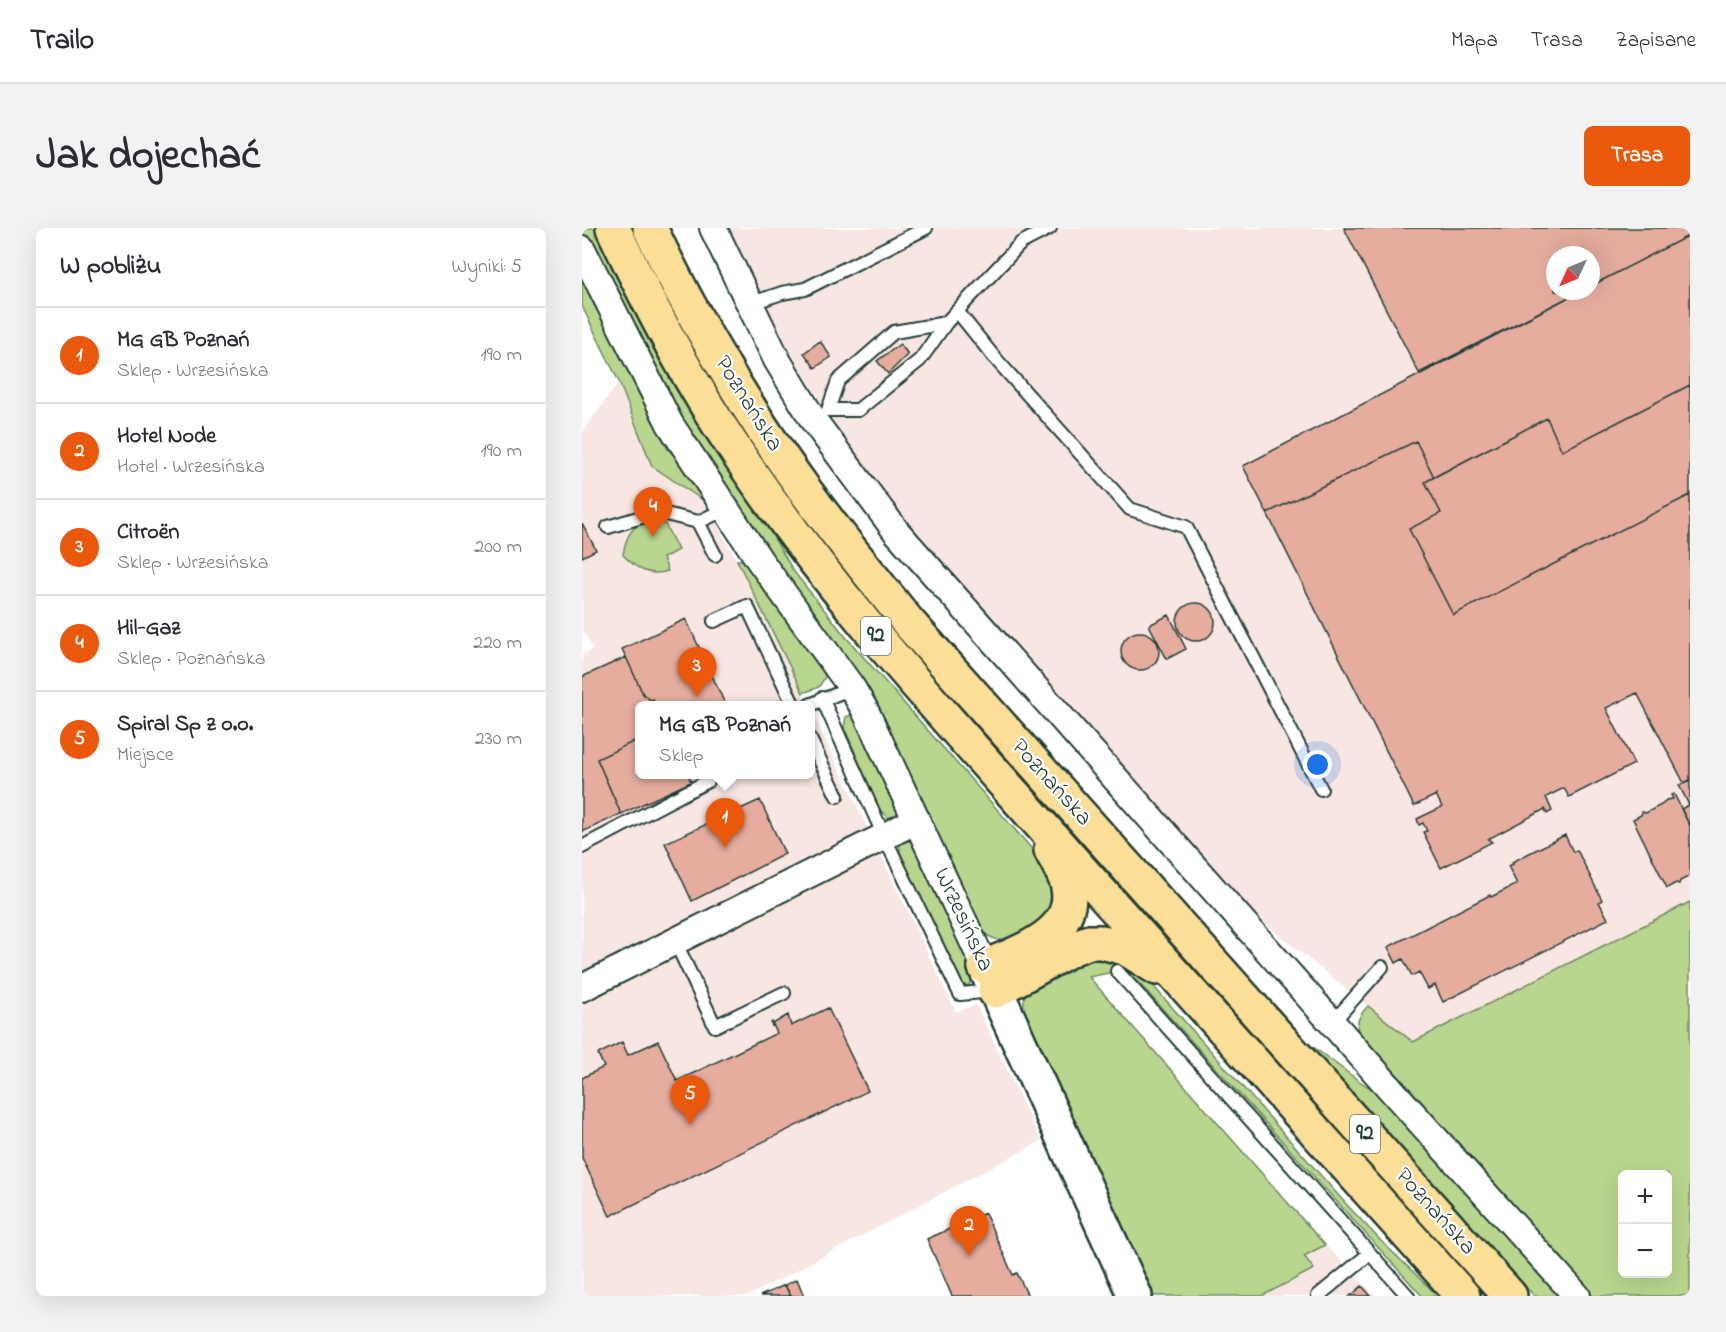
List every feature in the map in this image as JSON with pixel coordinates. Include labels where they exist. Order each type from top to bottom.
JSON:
[{"type":"main road","name":"Poznańska","points":[[613,228],[639,283],[698,392],[776,509],[865,624],[1031,814],[1463,1296]]},
{"type":"main road","name":"Poznańska","points":[[650,228],[713,348],[782,458],[835,530],[908,621],[1510,1296]]},
{"type":"main road","points":[[990,979],[1049,936],[1059,926],[1068,902],[1066,882],[1031,814]]},
{"type":"main road","points":[[990,979],[1089,942],[1102,942],[1125,948],[1182,983]]},
{"type":"street","points":[[712,228],[777,360],[821,416],[896,531],[1577,1296]]},
{"type":"street","points":[[582,249],[670,424],[726,509]]},
{"type":"street","name":"Wrzesińska","points":[[726,509],[760,561],[852,688],[875,728],[1135,1296]]},
{"type":"street","points":[[582,988],[917,820]]},
{"type":"lane","points":[[749,304],[782,293],[805,289],[926,228]]},
{"type":"lane","points":[[821,416],[858,410],[920,360],[946,323],[1021,243],[1050,228]]},
{"type":"lane","points":[[957,311],[994,357],[1130,509],[1186,527],[1321,789]]},
{"type":"lane","points":[[821,416],[838,381],[894,332],[946,323]]},
{"type":"lane","points":[[608,527],[658,512],[698,522],[726,509]]},
{"type":"lane","points":[[698,522],[715,555]]},
{"type":"lane","points":[[714,621],[747,606],[792,701]]},
{"type":"lane","points":[[815,701],[852,688]]},
{"type":"lane","points":[[822,698],[884,836],[960,994],[990,979]]},
{"type":"lane","points":[[815,750],[837,796]]},
{"type":"lane","points":[[582,847],[709,779]]},
{"type":"lane","points":[[675,941],[715,1026],[784,993]]},
{"type":"lane","points":[[1332,1023],[1382,967]]},
{"type":"lane","points":[[1117,971],[1408,1296]]},
{"type":"lane","points":[[1318,1296],[1369,1254]]},
{"type":"shaded area","points":[[725,228],[1690,228],[1690,902],[1413,1042],[1264,923],[1030,664],[906,521],[848,446],[773,323]]},
{"type":"shaded area","points":[[619,382],[652,466],[704,501],[743,571],[806,701],[635,701],[635,779],[815,779],[815,718],[956,1012],[976,1005],[1041,1141],[748,1296],[582,1296],[582,655],[593,649],[582,629],[582,433]]},
{"type":"shaded area","points":[[1325,1245],[1376,1296],[1262,1296],[1314,1269],[1303,1256]]},
{"type":"green space","points":[[582,228],[601,228],[738,477],[794,572],[846,637],[1054,877],[1053,917],[1008,944],[988,936],[978,925],[954,869],[873,702],[767,557],[657,383]]},
{"type":"green space","points":[[582,273],[667,448],[696,478],[711,503],[708,506],[652,466],[619,382],[582,306]]},
{"type":"green space","points":[[656,521],[665,524],[678,550],[663,558],[668,571],[661,573],[638,568],[623,555],[626,541],[632,530],[642,524]]},
{"type":"green space","points":[[737,560],[747,560],[823,666],[825,677],[819,687],[803,693]]},
{"type":"green space","points":[[856,716],[900,809],[898,817],[891,820],[880,810],[844,727],[846,717]]},
{"type":"green space","points":[[905,840],[915,846],[976,976],[967,986],[958,982],[900,852],[900,843]]},
{"type":"green space","points":[[1690,902],[1690,1296],[1578,1296],[1359,1041],[1357,1026],[1359,1018],[1368,1006],[1413,1042]]},
{"type":"green space","points":[[1081,952],[1112,954],[1148,980],[1347,1205],[1438,1296],[1422,1296],[1139,983],[1123,970],[1089,977],[1325,1245],[1304,1256],[1314,1269],[1262,1296],[1148,1296],[1022,1019],[1025,992]]},
{"type":"green space","points":[[1304,1040],[1359,1081],[1388,1099],[1566,1296],[1534,1296]]},
{"type":"building","points":[[1344,228],[1690,228],[1690,235],[1600,281],[1600,246],[1546,246],[1546,300],[1563,300],[1419,373]]},
{"type":"building","points":[[1690,235],[1690,385],[1562,451],[1547,418],[1434,477],[1416,441],[1267,513],[1243,466],[1564,300],[1600,300],[1600,281]]},
{"type":"building","points":[[820,341],[831,357],[815,368],[804,353]]},
{"type":"building","points":[[900,344],[908,354],[888,374],[877,361]]},
{"type":"building","points":[[1690,385],[1690,495],[1453,615],[1409,529],[1441,513],[1425,482],[1547,418],[1562,451]]},
{"type":"building","points":[[1416,441],[1434,477],[1425,482],[1441,513],[1409,529],[1453,615],[1690,495],[1690,780],[1684,783],[1637,693],[1606,708],[1634,764],[1569,797],[1564,788],[1546,797],[1552,811],[1547,814],[1545,809],[1488,839],[1492,842],[1441,868],[1423,832],[1427,831],[1423,823],[1419,825],[1417,819],[1442,807],[1436,795],[1414,806],[1267,513]]},
{"type":"building","points":[[582,523],[596,550],[582,557]]},
{"type":"building","points":[[1196,603],[1210,608],[1215,622],[1210,636],[1196,641],[1182,636],[1177,622],[1182,608]]},
{"type":"building","points":[[1169,615],[1186,649],[1167,659],[1149,625]]},
{"type":"building","points":[[686,619],[724,701],[651,700],[643,694],[622,649]]},
{"type":"building","points":[[1140,632],[1154,637],[1159,651],[1154,665],[1140,670],[1126,665],[1121,651],[1126,637]]},
{"type":"building","points":[[626,657],[643,694],[654,701],[635,701],[635,741],[597,759],[621,814],[582,832],[582,677]]},
{"type":"building","points":[[635,741],[635,779],[690,779],[691,782],[621,814],[597,759]]},
{"type":"building","points":[[1690,780],[1690,826],[1681,809],[1689,805],[1679,785]]},
{"type":"building","points":[[1674,794],[1690,826],[1690,876],[1680,881],[1679,884],[1676,883],[1667,888],[1633,819],[1642,812],[1646,813],[1663,804],[1666,800],[1673,799],[1671,795]]},
{"type":"building","points":[[760,800],[785,854],[692,901],[665,843]]},
{"type":"building","points":[[1565,835],[1573,852],[1577,850],[1602,900],[1599,902],[1608,919],[1443,1002],[1435,985],[1428,989],[1419,972],[1412,976],[1403,959],[1396,963],[1388,947],[1490,895],[1491,897],[1517,884],[1508,866]]},
{"type":"building","points":[[828,1008],[868,1091],[610,1216],[582,1158],[582,1078],[604,1067],[598,1054],[622,1042],[628,1055],[658,1041],[677,1081],[777,1033],[772,1022],[773,1024],[788,1015],[791,1026]]},
{"type":"building","points":[[985,1213],[1013,1275],[1017,1273],[1028,1296],[952,1296],[927,1239]]},
{"type":"building","points":[[797,1279],[804,1296],[791,1296],[785,1285]]},
{"type":"building","points":[[785,1285],[790,1296],[760,1296]]},
{"type":"building","points":[[1362,1286],[1371,1296],[1350,1296],[1354,1293]]},
{"type":"place","name":"Hil-Gaz","points":[[653,537]]},
{"type":"place","name":"Citroën","points":[[697,697]]},
{"type":"place","name":"MG GB Poznań","points":[[725,848]]},
{"type":"place","name":"Spiral Sp z o.o.","points":[[690,1125]]},
{"type":"place","name":"Hotel Node","points":[[969,1256]]}]
